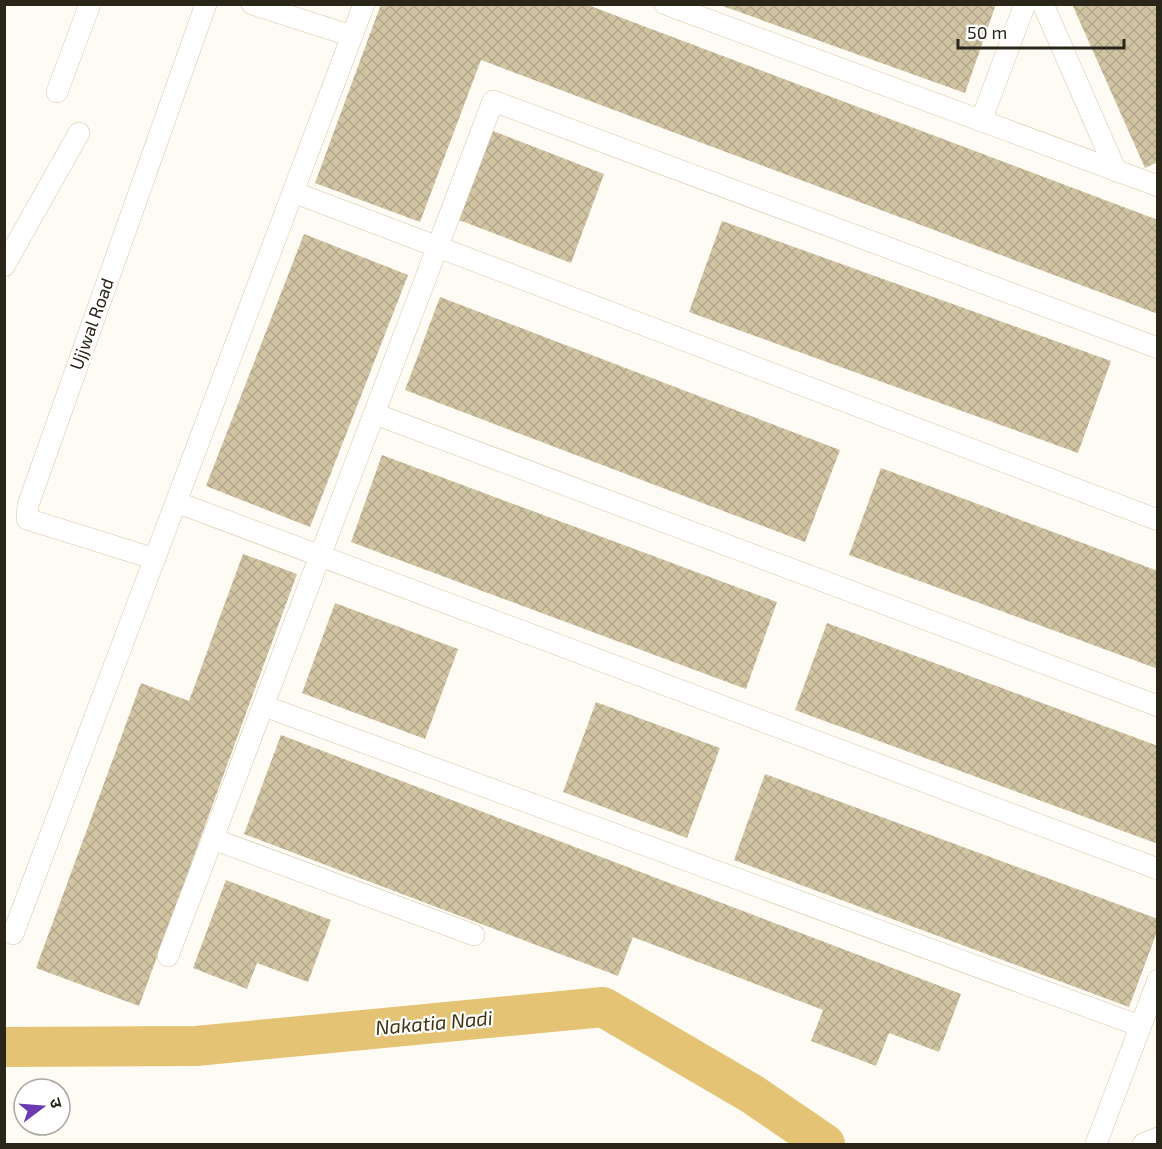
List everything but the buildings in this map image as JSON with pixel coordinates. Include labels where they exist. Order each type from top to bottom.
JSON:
[{"type":"street","points":[[57,92],[90,4]]},
{"type":"street","name":"Ujjwal Road","points":[[155,559],[27,519],[28,505],[206,4]]},
{"type":"street","points":[[252,4],[352,36]]},
{"type":"street","points":[[13,934],[364,4]]},
{"type":"street","points":[[665,4],[1158,186]]},
{"type":"street","points":[[981,121],[1025,4]]},
{"type":"street","points":[[1043,4],[1116,171]]},
{"type":"street","points":[[168,956],[493,101],[1158,348]]},
{"type":"street","points":[[4,266],[78,134]]},
{"type":"street","points":[[293,192],[1158,520]]},
{"type":"street","points":[[375,414],[1158,706]]},
{"type":"street","points":[[176,502],[1158,869]]},
{"type":"street","points":[[264,706],[1140,1026]]},
{"type":"street","points":[[213,839],[474,935]]},
{"type":"street","points":[[1096,1144],[1158,980]]},
{"type":"street","points":[[1143,1144],[1158,1138]]},
{"type":"waterway","name":"Nakatia Nadi","points":[[4,1047],[196,1046],[603,1007],[752,1094],[825,1144]]}]
